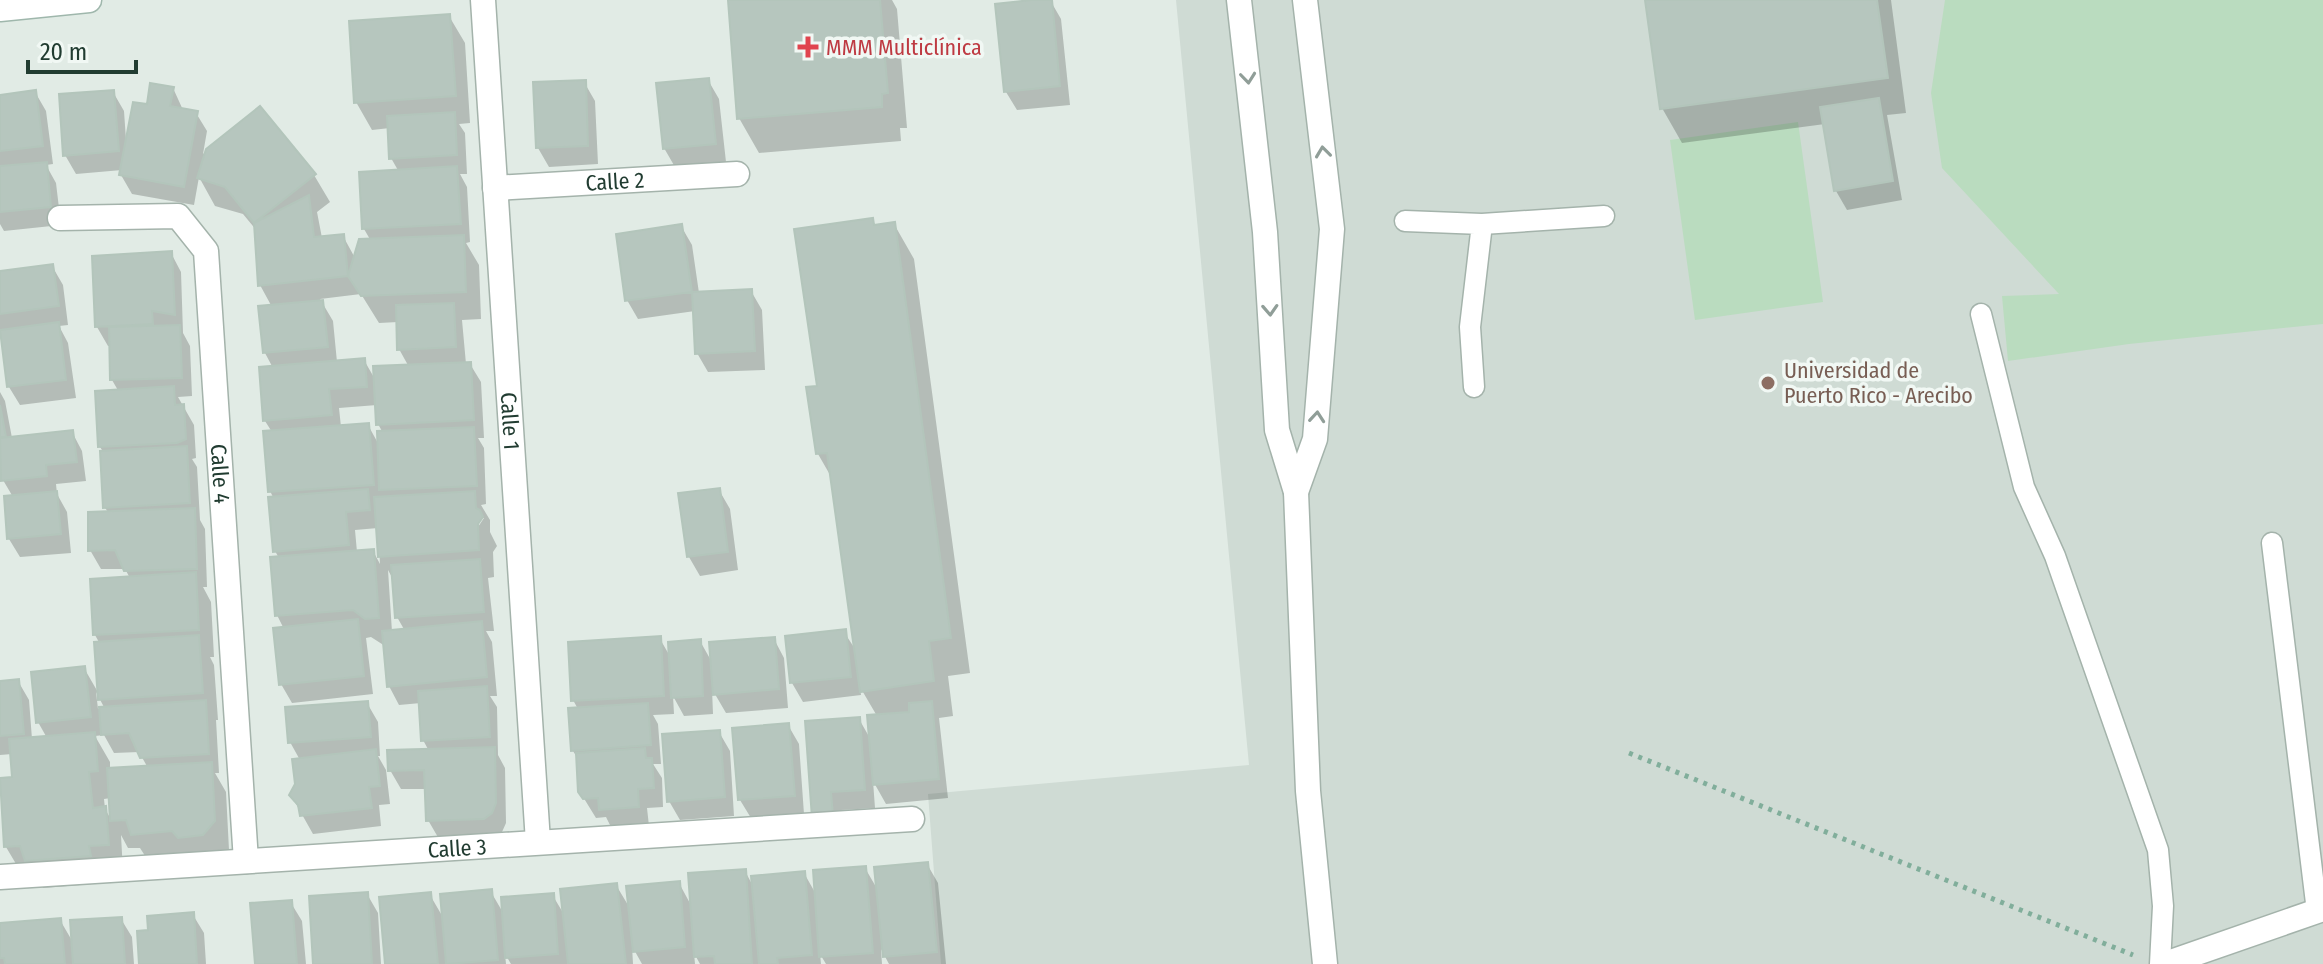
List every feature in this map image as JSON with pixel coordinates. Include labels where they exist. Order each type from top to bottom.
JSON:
[{"type":"street","points":[[0,9],[89,0]]},
{"type":"street","name":"Calle 1","points":[[483,0],[538,842]]},
{"type":"street","points":[[1239,0],[1265,232],[1277,430],[1296,492],[1308,791],[1325,964]]},
{"type":"street","points":[[1296,492],[1315,439],[1332,229],[1305,0]]},
{"type":"street","name":"Calle 2","points":[[495,188],[737,174]]},
{"type":"street","name":"Calle 4","points":[[60,218],[178,216],[206,251],[246,861]]},
{"type":"street","name":"Calle 3","points":[[0,877],[912,819]]},
{"type":"street","points":[[2155,962],[2320,910]]},
{"type":"lane","points":[[1405,221],[1482,224],[1604,216]]},
{"type":"lane","points":[[1474,387],[1470,327],[1482,224]]},
{"type":"lane","points":[[1981,314],[2024,487],[2055,556],[2158,850],[2163,906],[2155,962]]},
{"type":"lane","points":[[2272,543],[2320,910]]},
{"type":"path","points":[[1629,753],[2155,962]]},
{"type":"shaded area","name":"Universidad de Puerto Rico - Arecibo","points":[[1176,0],[2323,0],[2323,964],[941,964],[928,794],[1249,765]]},
{"type":"green space","points":[[1945,0],[2323,0],[2323,324],[2129,344],[2008,361],[2002,296],[2059,294],[1942,168],[1931,93]]},
{"type":"green space","points":[[1798,122],[1823,302],[1695,320],[1670,140]]},
{"type":"building","name":"MMM Multiclínica","points":[[728,0],[880,0],[888,93],[882,94],[882,107],[737,119]]},
{"type":"building","points":[[1052,0],[1060,86],[1004,92],[995,4]]},
{"type":"building","points":[[1645,0],[1877,0],[1888,78],[1660,109]]},
{"type":"building","points":[[450,14],[456,96],[354,103],[349,21]]},
{"type":"building","points":[[709,78],[716,144],[663,149],[656,83]]},
{"type":"building","points":[[586,80],[588,146],[536,148],[533,82]]},
{"type":"building","points":[[150,83],[174,87],[170,106],[198,111],[184,187],[119,175],[133,102],[147,104]]},
{"type":"building","points":[[36,90],[43,146],[0,151],[0,95]]},
{"type":"building","points":[[114,90],[119,151],[63,156],[59,94]]},
{"type":"building","points":[[1879,98],[1893,181],[1834,191],[1820,107]]},
{"type":"building","points":[[260,106],[316,174],[254,223],[225,187],[197,178],[206,149]]},
{"type":"building","points":[[455,112],[457,155],[389,159],[387,116]]},
{"type":"building","points":[[47,162],[51,207],[0,212],[0,166]]},
{"type":"building","points":[[457,166],[461,224],[362,229],[359,172]]},
{"type":"building","points":[[309,195],[314,237],[344,234],[348,276],[258,286],[254,223]]},
{"type":"building","points":[[873,218],[874,225],[895,222],[951,638],[929,641],[934,681],[860,692],[827,453],[816,454],[806,387],[817,386],[794,229]]},
{"type":"building","points":[[682,224],[692,292],[625,301],[616,234]]},
{"type":"building","points":[[464,235],[466,292],[361,296],[348,276],[359,239]]},
{"type":"building","points":[[172,251],[175,315],[152,311],[153,324],[95,327],[92,256]]},
{"type":"building","points":[[53,264],[59,306],[0,314],[0,271]]},
{"type":"building","points":[[752,289],[755,351],[695,354],[692,292]]},
{"type":"building","points":[[323,300],[328,347],[263,353],[258,306]]},
{"type":"building","points":[[454,303],[456,347],[397,350],[396,305]]},
{"type":"building","points":[[59,322],[66,380],[7,387],[0,330]]},
{"type":"building","points":[[180,325],[182,378],[110,380],[109,327]]},
{"type":"building","points":[[365,358],[367,387],[329,389],[332,415],[263,421],[259,367]]},
{"type":"building","points":[[471,362],[474,420],[376,425],[373,366]]},
{"type":"building","points":[[174,386],[175,405],[184,404],[186,439],[177,443],[98,447],[95,391]]},
{"type":"building","points":[[0,405],[6,437],[0,437]]},
{"type":"building","points":[[369,423],[374,485],[268,492],[263,431]]},
{"type":"building","points":[[474,427],[477,486],[379,490],[377,431]]},
{"type":"building","points":[[73,430],[77,462],[46,465],[47,476],[1,481],[0,438]]},
{"type":"building","points":[[187,446],[190,503],[103,508],[100,451]]},
{"type":"building","points":[[720,488],[728,552],[687,557],[678,493]]},
{"type":"building","points":[[368,489],[370,510],[346,512],[349,545],[273,552],[268,497]]},
{"type":"building","points":[[57,491],[61,534],[7,539],[4,496]]},
{"type":"building","points":[[475,491],[476,508],[483,517],[478,524],[479,550],[378,557],[374,497]]},
{"type":"building","points":[[195,508],[197,569],[124,571],[115,550],[88,551],[88,512]]},
{"type":"building","points":[[374,549],[379,618],[365,619],[353,610],[275,616],[270,557]]},
{"type":"building","points":[[480,559],[484,612],[395,618],[391,565]]},
{"type":"building","points":[[196,572],[199,630],[93,635],[90,579]]},
{"type":"building","points":[[358,619],[364,676],[279,685],[273,628]]},
{"type":"building","points":[[482,621],[487,677],[387,687],[382,631]]},
{"type":"building","points":[[846,629],[851,677],[790,683],[785,636]]},
{"type":"building","points":[[199,635],[203,693],[98,700],[94,642]]},
{"type":"building","points":[[661,636],[664,696],[571,701],[568,642]]},
{"type":"building","points":[[775,637],[779,689],[713,695],[709,642]]},
{"type":"building","points":[[701,639],[703,696],[671,698],[668,642]]},
{"type":"building","points":[[85,666],[91,717],[36,723],[31,672]]},
{"type":"building","points":[[19,679],[24,734],[0,736],[0,681]]},
{"type":"building","points":[[487,686],[490,737],[421,741],[418,691]]},
{"type":"building","points":[[206,700],[209,754],[140,758],[129,733],[101,735],[99,707]]},
{"type":"building","points":[[368,701],[371,737],[288,743],[285,707]]},
{"type":"building","points":[[932,701],[939,779],[873,785],[867,715],[909,712],[909,703]]},
{"type":"building","points":[[648,703],[651,745],[571,751],[568,708]]},
{"type":"building","points":[[860,717],[865,790],[831,792],[833,816],[812,818],[805,721]]},
{"type":"building","points":[[789,723],[795,796],[738,800],[732,728]]},
{"type":"building","points":[[720,730],[725,797],[667,802],[662,734]]},
{"type":"building","points":[[95,732],[98,771],[89,772],[93,808],[106,806],[109,845],[89,846],[91,856],[25,861],[20,846],[4,847],[0,778],[12,777],[9,739]]},
{"type":"building","points":[[495,747],[496,803],[492,813],[484,819],[426,821],[424,770],[388,771],[387,750]]},
{"type":"building","points":[[645,748],[646,758],[652,758],[654,788],[638,789],[639,807],[599,810],[598,798],[583,799],[578,792],[576,753]]},
{"type":"building","points":[[376,749],[380,786],[369,787],[372,808],[300,816],[298,805],[289,795],[295,784],[292,759]]},
{"type":"building","points":[[212,762],[215,821],[203,835],[178,838],[172,831],[131,835],[126,820],[110,821],[107,768]]},
{"type":"building","points":[[928,862],[937,952],[883,957],[874,867]]},
{"type":"building","points":[[866,866],[873,953],[819,957],[813,870]]},
{"type":"building","points":[[746,869],[752,964],[715,964],[714,956],[694,957],[688,873]]},
{"type":"building","points":[[805,871],[812,955],[777,958],[778,964],[759,964],[751,876]]},
{"type":"building","points":[[680,881],[685,947],[633,952],[626,886]]},
{"type":"building","points":[[617,883],[626,964],[568,964],[560,889]]},
{"type":"building","points":[[492,889],[498,960],[446,964],[440,894]]},
{"type":"building","points":[[368,892],[372,964],[313,964],[309,896]]},
{"type":"building","points":[[431,892],[438,964],[385,964],[379,897]]},
{"type":"building","points":[[554,893],[558,954],[505,958],[501,897]]},
{"type":"building","points":[[292,900],[297,964],[255,964],[250,903]]},
{"type":"building","points":[[194,912],[197,964],[139,964],[137,931],[148,930],[147,916]]},
{"type":"building","points":[[122,917],[125,964],[73,964],[70,920]]},
{"type":"building","points":[[61,918],[65,964],[5,964],[4,958],[0,958],[0,923]]},
{"type":"place","name":"MMM Multiclínica","points":[[808,47]]},
{"type":"place","name":"Universidad de Puerto Rico - Arecibo","points":[[1768,383]]}]
